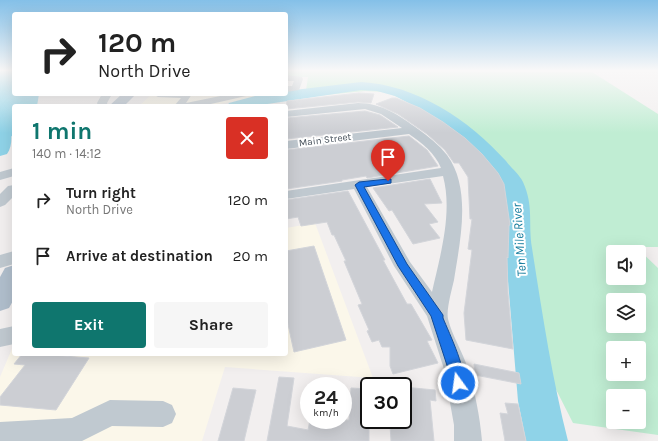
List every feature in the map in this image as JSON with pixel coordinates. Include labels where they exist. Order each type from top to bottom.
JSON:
[{"type":"main road","points":[[118,104],[128,96]]},
{"type":"street","points":[[197,104],[233,96]]},
{"type":"street","points":[[288,114],[364,106],[378,108],[394,116],[432,146],[445,162],[451,176],[454,200],[450,246],[437,318],[456,369],[467,425],[468,441]]},
{"type":"street","name":"Main Street","points":[[288,145],[412,130]]},
{"type":"street","points":[[288,196],[449,171]]},
{"type":"street","points":[[0,176],[12,173]]},
{"type":"street","points":[[359,185],[403,266],[437,315]]},
{"type":"street","points":[[0,202],[9,189]]},
{"type":"street","points":[[0,262],[12,258]]},
{"type":"street","points":[[0,338],[12,336]]},
{"type":"street","points":[[0,435],[74,431],[110,413],[163,414]]},
{"type":"shaded area","points":[[150,96],[259,96],[220,104],[141,104]]},
{"type":"shaded area","points":[[315,223],[373,377],[225,367],[202,441],[0,441],[0,377],[12,349],[12,356],[288,356],[288,228]]},
{"type":"green space","points":[[306,92],[359,92],[305,97]]},
{"type":"green space","points":[[377,92],[623,92],[658,114],[658,247],[646,247],[646,245],[606,245],[606,285],[646,285],[646,257],[658,268],[658,435],[616,429],[646,429],[646,389],[606,389],[606,428],[573,423],[533,344],[511,246],[508,187],[463,133],[422,107],[385,92]]},
{"type":"water","points":[[0,92],[12,92],[12,96],[39,96],[37,104],[12,104],[12,136],[0,142]]},
{"type":"building","points":[[359,93],[374,94],[371,103],[358,102],[288,109],[287,101]]},
{"type":"building","points":[[396,98],[420,108],[465,138],[482,154],[498,173],[504,184],[510,225],[508,258],[507,257],[508,293],[513,349],[466,340],[464,313],[472,250],[468,249],[472,219],[470,219],[468,177],[459,163],[454,163],[445,150],[427,134],[398,114],[376,104]]},
{"type":"building","points":[[365,111],[380,115],[398,127],[288,139],[288,118]]},
{"type":"building","points":[[409,136],[427,150],[438,166],[367,178],[366,176],[288,189],[288,150]]},
{"type":"building","points":[[430,179],[442,203],[424,204],[438,222],[429,224],[440,238],[413,244],[392,210],[389,211],[373,188]]},
{"type":"building","points":[[348,191],[407,304],[411,304],[432,340],[427,341],[438,363],[393,374],[390,366],[390,347],[382,347],[379,340],[372,342],[367,331],[369,330],[358,305],[362,304],[344,261],[346,261],[327,222],[301,226],[298,217],[288,219],[288,200]]},
{"type":"building","points":[[314,246],[346,340],[294,352],[288,324],[288,251]]},
{"type":"building","points":[[20,356],[64,356],[89,358],[56,410],[0,405],[0,397],[25,365],[14,364]]},
{"type":"building","points":[[474,364],[519,373],[521,384],[475,375]]},
{"type":"building","points":[[279,377],[294,378],[287,426],[300,429],[352,429],[352,388],[360,388],[360,429],[369,429],[369,441],[267,441]]},
{"type":"building","points":[[233,388],[256,390],[244,441],[218,441]]},
{"type":"building","points":[[412,388],[435,390],[436,401],[430,400],[434,441],[391,441],[390,429],[412,429]]},
{"type":"building","points":[[505,403],[518,404],[526,441],[505,441],[500,413],[508,414]]},
{"type":"waterway","name":"Ten Mile River","points":[[288,95],[316,92]]},
{"type":"waterway","name":"Ten Mile River","points":[[395,92],[426,106],[460,127],[487,152],[512,182],[519,208],[518,245],[538,401],[547,441]]},
{"type":"waterway","name":"Ten Mile River","points":[[243,104],[285,96]]},
{"type":"waterway","name":"Ten Mile River","points":[[0,113],[2,142],[0,150]]},
{"type":"route","points":[[388,181],[359,185],[403,266],[437,315],[456,369],[458,383]]}]
